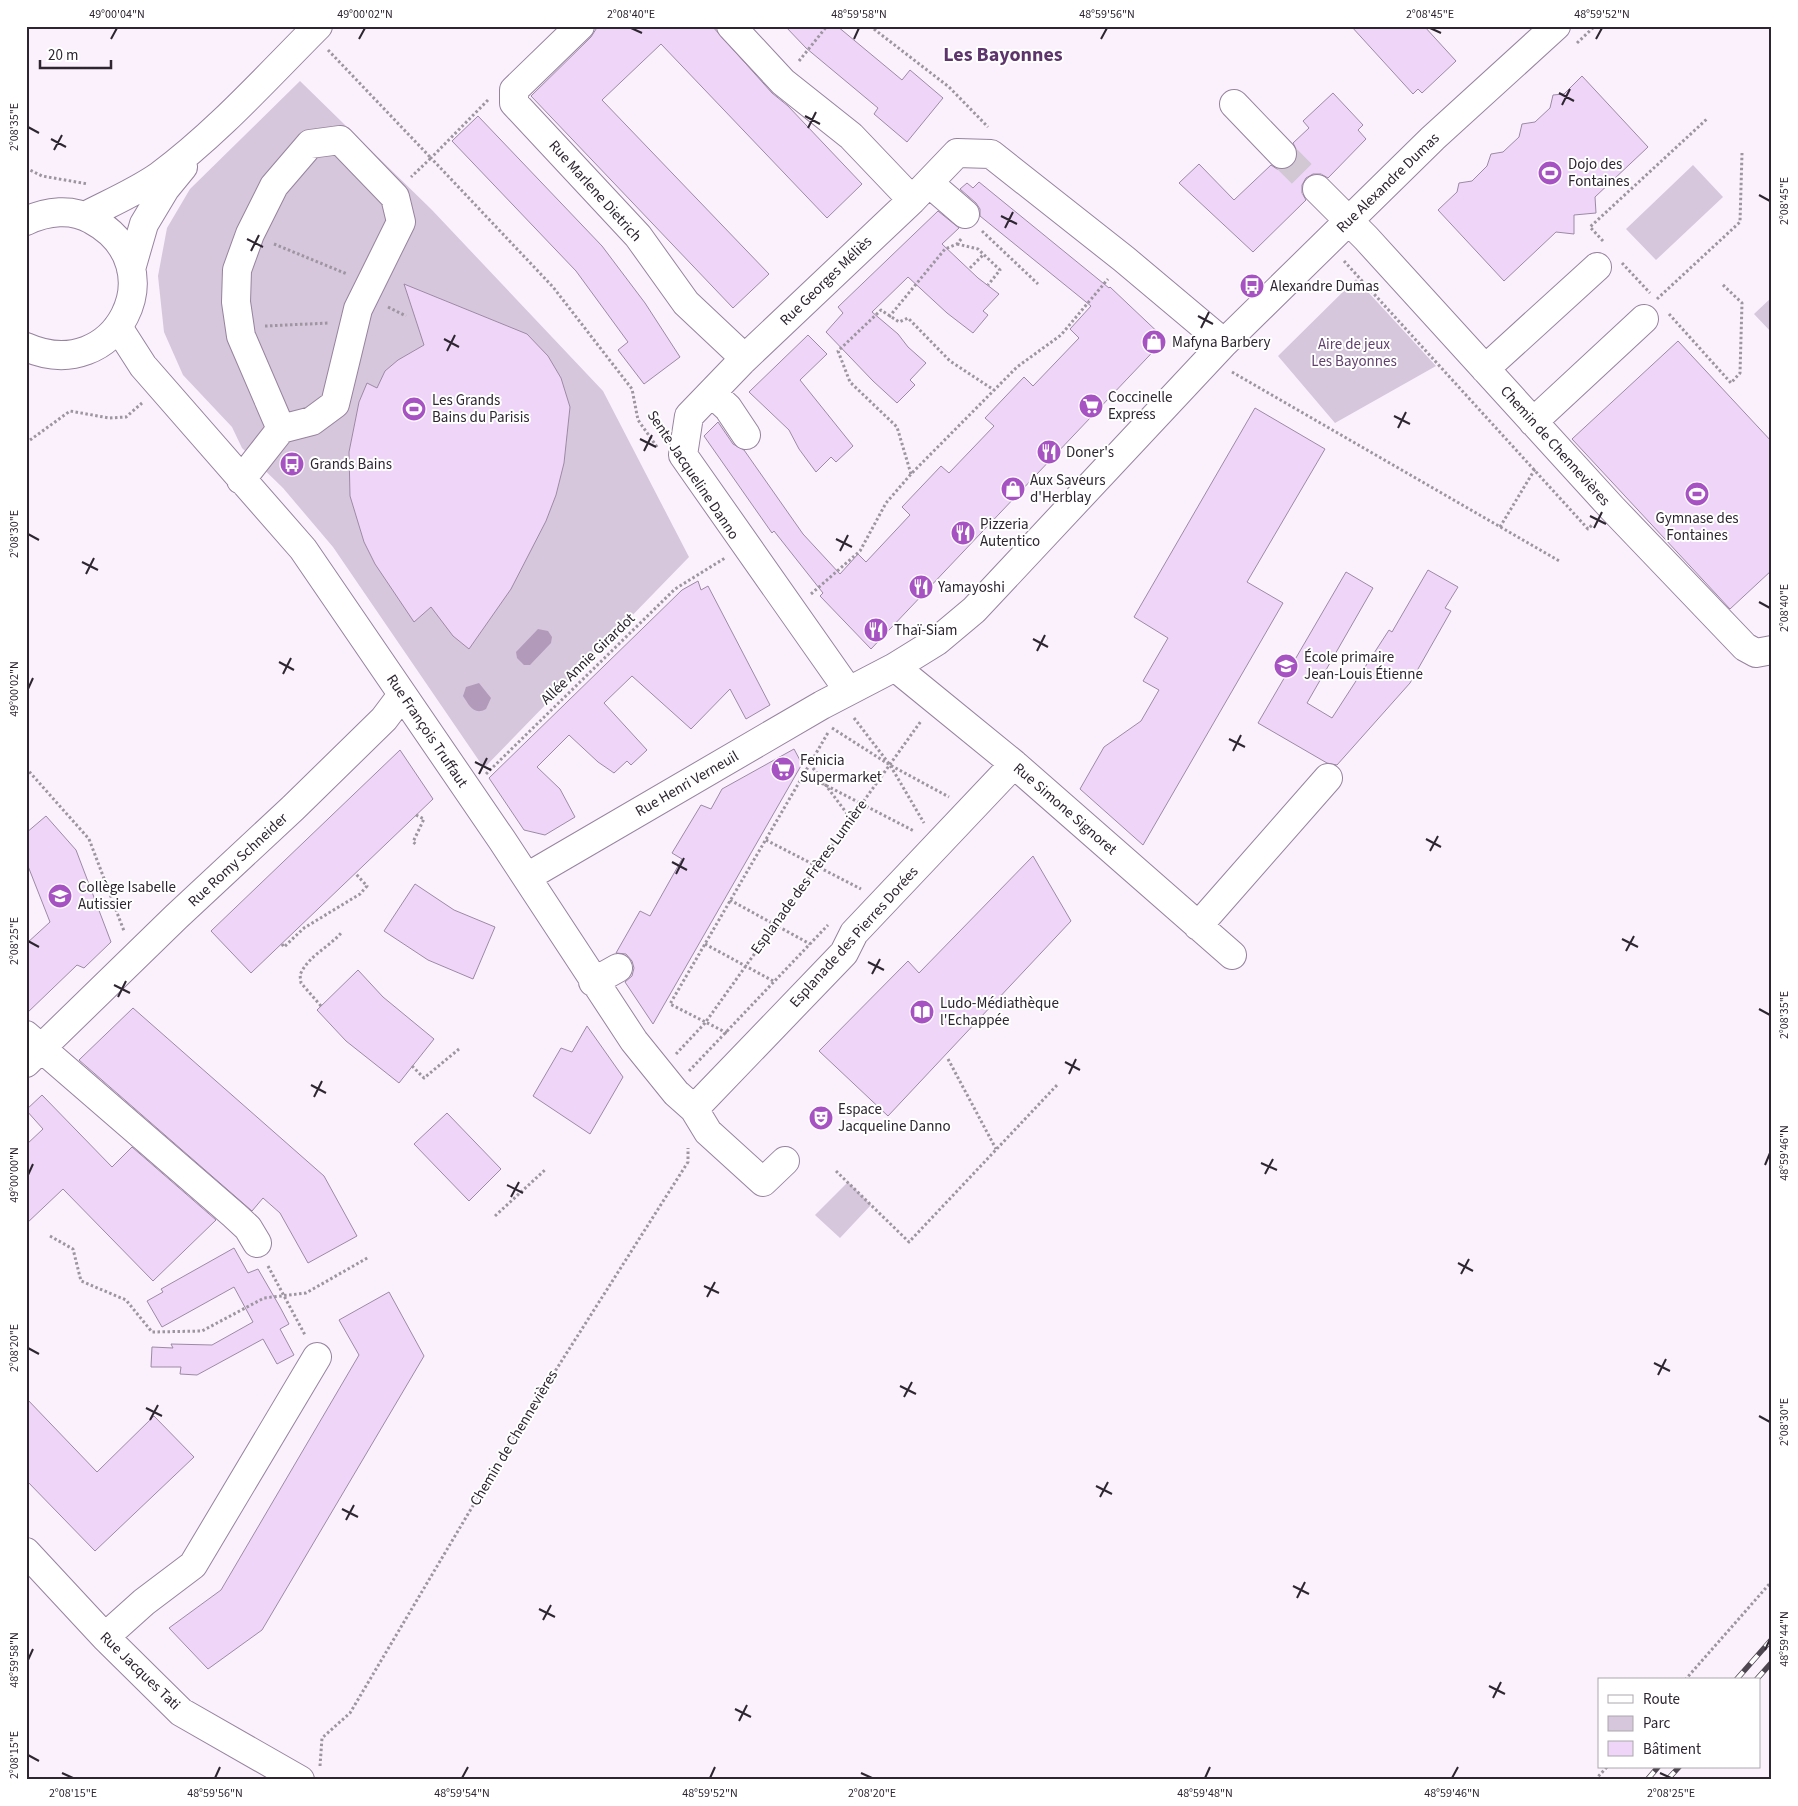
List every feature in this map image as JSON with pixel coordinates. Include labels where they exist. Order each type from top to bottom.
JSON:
[{"type":"street","points":[[514,95],[514,90],[580,26]]},
{"type":"street","points":[[731,26],[783,82],[920,191],[972,225]]},
{"type":"street","name":"Rue Alexandre Dumas","points":[[1224,343],[1434,138],[1556,26]]},
{"type":"street","points":[[85,216],[120,200],[159,176],[320,35]]},
{"type":"street","name":"Rue Marlene Dietrich","points":[[514,95],[514,102],[638,236],[686,303],[737,351],[743,360]]},
{"type":"street","points":[[1234,104],[1282,154]]},
{"type":"street","points":[[32,353],[61,356],[79,354],[97,346],[118,327],[129,309],[133,289],[132,269],[144,224],[165,189],[208,134]]},
{"type":"street","points":[[240,480],[281,429],[312,421],[335,404],[355,320],[370,283],[401,222],[395,197],[340,140],[310,144],[274,186],[250,234],[237,270],[236,302],[241,336],[281,429]]},
{"type":"street","name":"Rue Georges Méliès","points":[[850,703],[791,611],[684,456],[689,416],[743,360],[920,191],[957,153],[990,154]]},
{"type":"street","points":[[850,703],[895,667],[936,641],[974,610],[1224,343],[1124,259],[990,154]]},
{"type":"street","name":"Chemin de Chennevières","points":[[1317,189],[1612,508],[1745,647],[1756,653],[1772,650]]},
{"type":"street","points":[[33,212],[65,212],[85,216],[106,227],[123,246],[132,269]]},
{"type":"street","points":[[1485,369],[1607,257]]},
{"type":"street","points":[[1533,422],[1657,310]]},
{"type":"street","points":[[118,327],[143,366]]},
{"type":"street","points":[[97,346],[143,366]]},
{"type":"street","name":"Rue François Truffaut","points":[[143,366],[240,480],[303,549],[527,877],[593,982],[634,1041],[676,1093],[694,1109],[708,1132],[763,1182],[785,1161]]},
{"type":"street","points":[[712,393],[728,408],[746,435]]},
{"type":"street","name":"Rue Simone Signoret","points":[[895,667],[1014,764],[1232,956]]},
{"type":"street","name":"Rue Romy Schneider","points":[[31,1049],[134,958],[300,802],[384,719],[402,695]]},
{"type":"street","name":"Rue Henri Verneuil","points":[[527,877],[850,703]]},
{"type":"street","name":"Esplanade des Pierres Dorées","points":[[694,1109],[844,953],[854,933],[1014,764]]},
{"type":"street","points":[[1198,926],[1328,778]]},
{"type":"street","points":[[593,982],[618,968]]},
{"type":"street","points":[[31,1049],[234,1215],[248,1228],[257,1243]]},
{"type":"street","points":[[105,1637],[144,1602],[193,1565],[317,1358]]},
{"type":"street","name":"Rue Jacques Tati","points":[[26,1552],[105,1637],[182,1712],[308,1776]]},
{"type":"path","points":[[783,82],[827,26]]},
{"type":"path","points":[[870,26],[949,86],[992,132],[990,154]]},
{"type":"path","name":"Sente Jacqueline Danno","points":[[320,35],[431,158],[554,287],[632,388],[638,420],[660,451]]},
{"type":"path","points":[[431,158],[490,98],[514,95]]},
{"type":"path","points":[[1708,118],[1590,227],[1607,257],[1657,310],[1732,383],[1740,373],[1742,303],[1722,284]]},
{"type":"path","points":[[1657,310],[1740,222],[1742,153]]},
{"type":"path","points":[[26,168],[50,178],[92,184]]},
{"type":"path","points":[[889,317],[945,249],[957,244],[972,225],[1038,284]]},
{"type":"path","points":[[250,234],[370,283],[378,302],[406,316]]},
{"type":"path","points":[[957,244],[978,249],[1000,270],[988,286]]},
{"type":"path","points":[[970,268],[984,254]]},
{"type":"path","points":[[791,611],[860,551],[886,503],[911,474],[1017,368],[1061,335],[1124,259]]},
{"type":"path","points":[[1344,260],[1588,529],[1612,508]]},
{"type":"path","points":[[911,474],[897,427],[850,382],[838,351],[881,310],[899,322],[908,318],[950,361],[994,390]]},
{"type":"path","points":[[240,326],[304,326],[355,320]]},
{"type":"path","points":[[1229,370],[1560,562]]},
{"type":"path","points":[[26,443],[70,411],[109,418],[126,417],[145,400]]},
{"type":"path","points":[[1500,527],[1534,469]]},
{"type":"path","name":"Allée Annie Girardot","points":[[468,792],[676,589],[732,554]]},
{"type":"path","name":"Esplanade des Frères Lumière","points":[[670,1060],[705,1023],[935,700]]},
{"type":"path","points":[[850,703],[890,765],[924,823]]},
{"type":"path","points":[[727,1033],[670,1004],[810,764],[830,726],[837,721]]},
{"type":"path","points":[[830,726],[890,765],[949,797]]},
{"type":"path","points":[[810,764],[851,818]]},
{"type":"path","points":[[26,768],[89,839],[134,958]]},
{"type":"path","points":[[804,774],[916,832]]},
{"type":"path","points":[[416,815],[424,820],[413,842],[417,846]]},
{"type":"path","points":[[766,840],[862,890]]},
{"type":"path","points":[[282,944],[284,947],[304,928],[360,894],[367,886],[355,873]]},
{"type":"path","points":[[730,900],[810,944]]},
{"type":"path","points":[[321,1006],[301,983],[300,975],[319,950],[333,942],[341,933]]},
{"type":"path","points":[[704,944],[746,964],[775,982]]},
{"type":"path","points":[[412,1066],[424,1078],[459,1049]]},
{"type":"path","points":[[948,1059],[996,1149]]},
{"type":"path","points":[[836,1171],[909,1242],[1058,1084]]},
{"type":"path","name":"Chemin de Chennevières","points":[[308,1776],[320,1764],[322,1738],[350,1713],[519,1428],[688,1162],[688,1146]]},
{"type":"path","points":[[495,1216],[546,1169]]},
{"type":"path","points":[[50,1236],[73,1248],[81,1281],[126,1300],[152,1332],[202,1331],[264,1298],[282,1294],[306,1293],[369,1257]]},
{"type":"path","points":[[257,1243],[317,1358]]},
{"type":"path","points":[[1686,1678],[1772,1581]]},
{"type":"path","points":[[1595,1780],[1605,1768]]},
{"type":"green space","name":"Les Grands Bains du Parisis","points":[[300,81],[432,210],[603,391],[689,557],[484,768],[333,547],[283,488],[242,448],[232,427],[183,375],[164,332],[158,276],[167,228],[190,189]]},
{"type":"green space","points":[[1693,165],[1723,197],[1656,260],[1626,229]]},
{"type":"green space","name":"Aire de jeux Les Bayonnes","points":[[1356,279],[1436,366],[1335,423],[1278,356]]},
{"type":"green space","points":[[1772,297],[1772,333],[1754,314]]},
{"type":"green space","points":[[848,1182],[871,1205],[840,1238],[815,1215]]},
{"type":"shaded area","points":[[538,629],[548,631],[552,637],[551,643],[530,665],[524,665],[517,658],[516,652]]},
{"type":"shaded area","points":[[479,683],[491,698],[486,709],[482,711],[472,708],[463,696],[466,687]]},
{"type":"building","points":[[598,26],[712,26],[772,93],[788,106],[862,184],[827,218],[661,44],[602,100],[769,274],[733,308],[531,96],[591,37]]},
{"type":"building","points":[[785,26],[837,26],[902,80],[910,70],[943,98],[907,142],[874,114],[878,108],[806,48]]},
{"type":"building","points":[[1351,26],[1424,26],[1456,61],[1422,93],[1418,89],[1413,94]]},
{"type":"building","name":"Dojo des Fontaines","points":[[1582,76],[1648,147],[1595,197],[1596,213],[1574,215],[1574,234],[1556,232],[1504,281],[1438,210],[1457,192],[1459,183],[1472,181],[1487,166],[1491,154],[1503,152],[1519,137],[1522,124],[1535,122],[1550,108],[1553,95],[1564,94]]},
{"type":"building","points":[[1333,93],[1363,125],[1358,130],[1366,139],[1328,178],[1321,174],[1313,174],[1306,178],[1302,185],[1302,193],[1306,200],[1253,252],[1179,183],[1199,164],[1234,200],[1271,165],[1277,169],[1285,169],[1293,165],[1297,159],[1297,151],[1293,143],[1309,128],[1303,121]]},
{"type":"building","points":[[478,116],[602,246],[645,303],[680,357],[644,384],[618,350],[628,342],[576,271],[452,141]]},
{"type":"building","points":[[979,182],[1110,287],[1165,339],[871,649],[820,596],[823,593],[774,531],[772,533],[704,436],[718,422],[733,444],[744,450],[803,534],[840,574],[858,554],[866,562],[910,515],[902,507],[941,466],[949,473],[994,426],[985,418],[1024,377],[1033,386],[1079,338],[1070,329],[1091,306],[980,216],[980,209],[976,203],[960,189],[967,183],[973,188]]},
{"type":"building","points":[[938,211],[959,228],[942,244],[978,278],[999,294],[983,311],[988,315],[973,333],[947,313],[908,277],[872,312],[898,334],[908,347],[926,363],[910,380],[915,385],[897,403],[826,332],[843,313],[838,307]]},
{"type":"building","points":[[404,284],[527,334],[548,356],[561,378],[570,407],[564,463],[556,495],[546,521],[511,589],[469,649],[453,636],[431,607],[414,622],[375,564],[364,542],[350,496],[349,452],[359,402],[367,383],[377,388],[385,371],[398,360],[424,345]]},
{"type":"building","points":[[808,335],[827,354],[800,380],[853,446],[836,462],[831,457],[816,472],[799,449],[789,430],[749,392]]},
{"type":"building","name":"Gymnase des Fontaines","points":[[1678,341],[1772,442],[1772,570],[1730,609],[1572,439]]},
{"type":"building","points":[[1255,408],[1325,449],[1247,582],[1283,603],[1143,845],[1080,789],[1104,747],[1141,721],[1159,690],[1143,681],[1168,638],[1134,617]]},
{"type":"building","points":[[1428,570],[1458,587],[1445,608],[1451,611],[1410,683],[1337,765],[1327,763],[1258,723],[1346,572],[1373,588],[1307,703],[1332,718],[1389,630],[1392,632]]},
{"type":"building","points":[[698,581],[701,590],[708,586],[770,705],[746,719],[730,689],[691,729],[632,676],[604,703],[647,750],[631,765],[627,761],[614,773],[598,762],[569,735],[537,767],[560,789],[575,817],[545,835],[524,830],[489,778],[682,590]]},
{"type":"building","points":[[794,749],[802,764],[653,1024],[625,982],[632,976],[634,968],[632,961],[626,954],[616,953],[640,911],[650,916],[682,859],[672,853],[701,805],[711,809],[722,789]]},
{"type":"building","points":[[400,750],[433,799],[251,973],[211,931]]},
{"type":"building","name":"Collège Isabelle Autissier","points":[[46,816],[76,850],[111,942],[84,968],[77,965],[26,1014],[26,944],[50,922],[26,861],[26,833]]},
{"type":"building","name":"Ludo-Médiathèque l'Echappée","points":[[1033,856],[1071,921],[888,1116],[819,1051],[908,961],[919,973]]},
{"type":"building","points":[[415,884],[454,910],[495,927],[473,979],[428,960],[384,931]]},
{"type":"building","points":[[358,970],[383,997],[434,1039],[399,1083],[346,1041],[317,1010]]},
{"type":"building","points":[[133,1008],[324,1176],[357,1236],[308,1263],[280,1213],[263,1198],[252,1211],[79,1060]]},
{"type":"building","points":[[587,1026],[623,1077],[590,1134],[533,1096],[561,1048],[572,1052]]},
{"type":"building","points":[[42,1095],[112,1167],[132,1147],[216,1220],[153,1281],[63,1189],[26,1224],[26,1145],[43,1129],[26,1110]]},
{"type":"building","points":[[447,1113],[501,1169],[469,1201],[414,1144]]},
{"type":"building","points":[[234,1248],[248,1273],[258,1269],[280,1307],[289,1324],[280,1329],[294,1355],[277,1364],[263,1339],[197,1375],[180,1374],[181,1367],[151,1367],[152,1347],[173,1348],[171,1344],[212,1345],[253,1322],[234,1287],[162,1327],[147,1301],[163,1292],[161,1289]]},
{"type":"building","points":[[389,1292],[424,1356],[262,1630],[208,1669],[169,1628],[221,1590],[359,1355],[339,1320]]},
{"type":"building","points":[[26,1398],[97,1472],[154,1416],[194,1457],[95,1551],[26,1480]]},
{"type":"tunnel","points":[[1282,154],[1317,189]]},
{"type":"railway","points":[[1738,1678],[1772,1639]]},
{"type":"railway","points":[[1758,1678],[1772,1662]]},
{"type":"railway","points":[[1647,1780],[1657,1768]]},
{"type":"railway","points":[[1667,1780],[1678,1768]]},
{"type":"place","name":"Dojo des Fontaines","points":[[1550,173]]},
{"type":"place","name":"Alexandre Dumas","points":[[1252,286]]},
{"type":"place","name":"Mafyna Barbery","points":[[1154,342]]},
{"type":"place","name":"Coccinelle Express","points":[[1091,406]]},
{"type":"place","name":"Les Grands Bains du Parisis","points":[[414,409]]},
{"type":"place","name":"Doner's","points":[[1049,452]]},
{"type":"place","name":"Grands Bains","points":[[292,464]]},
{"type":"place","name":"Aux Saveurs d'Herblay","points":[[1013,489]]},
{"type":"place","name":"Gymnase des Fontaines","points":[[1697,494]]},
{"type":"place","name":"Pizzeria Autentico","points":[[963,533]]},
{"type":"place","name":"Yamayoshi","points":[[921,587]]},
{"type":"place","name":"Thaï-Siam","points":[[876,630]]},
{"type":"place","name":"École primaire Jean-Louis Étienne","points":[[1286,666]]},
{"type":"place","name":"Fenicia Supermarket","points":[[783,769]]},
{"type":"place","name":"Collège Isabelle Autissier","points":[[60,896]]},
{"type":"place","name":"Ludo-Médiathèque l'Echappée","points":[[922,1012]]},
{"type":"place","name":"Espace Jacqueline Danno","points":[[821,1118]]},
{"type":"district","name":"Les Bayonnes","points":[[1003,55]]}]
